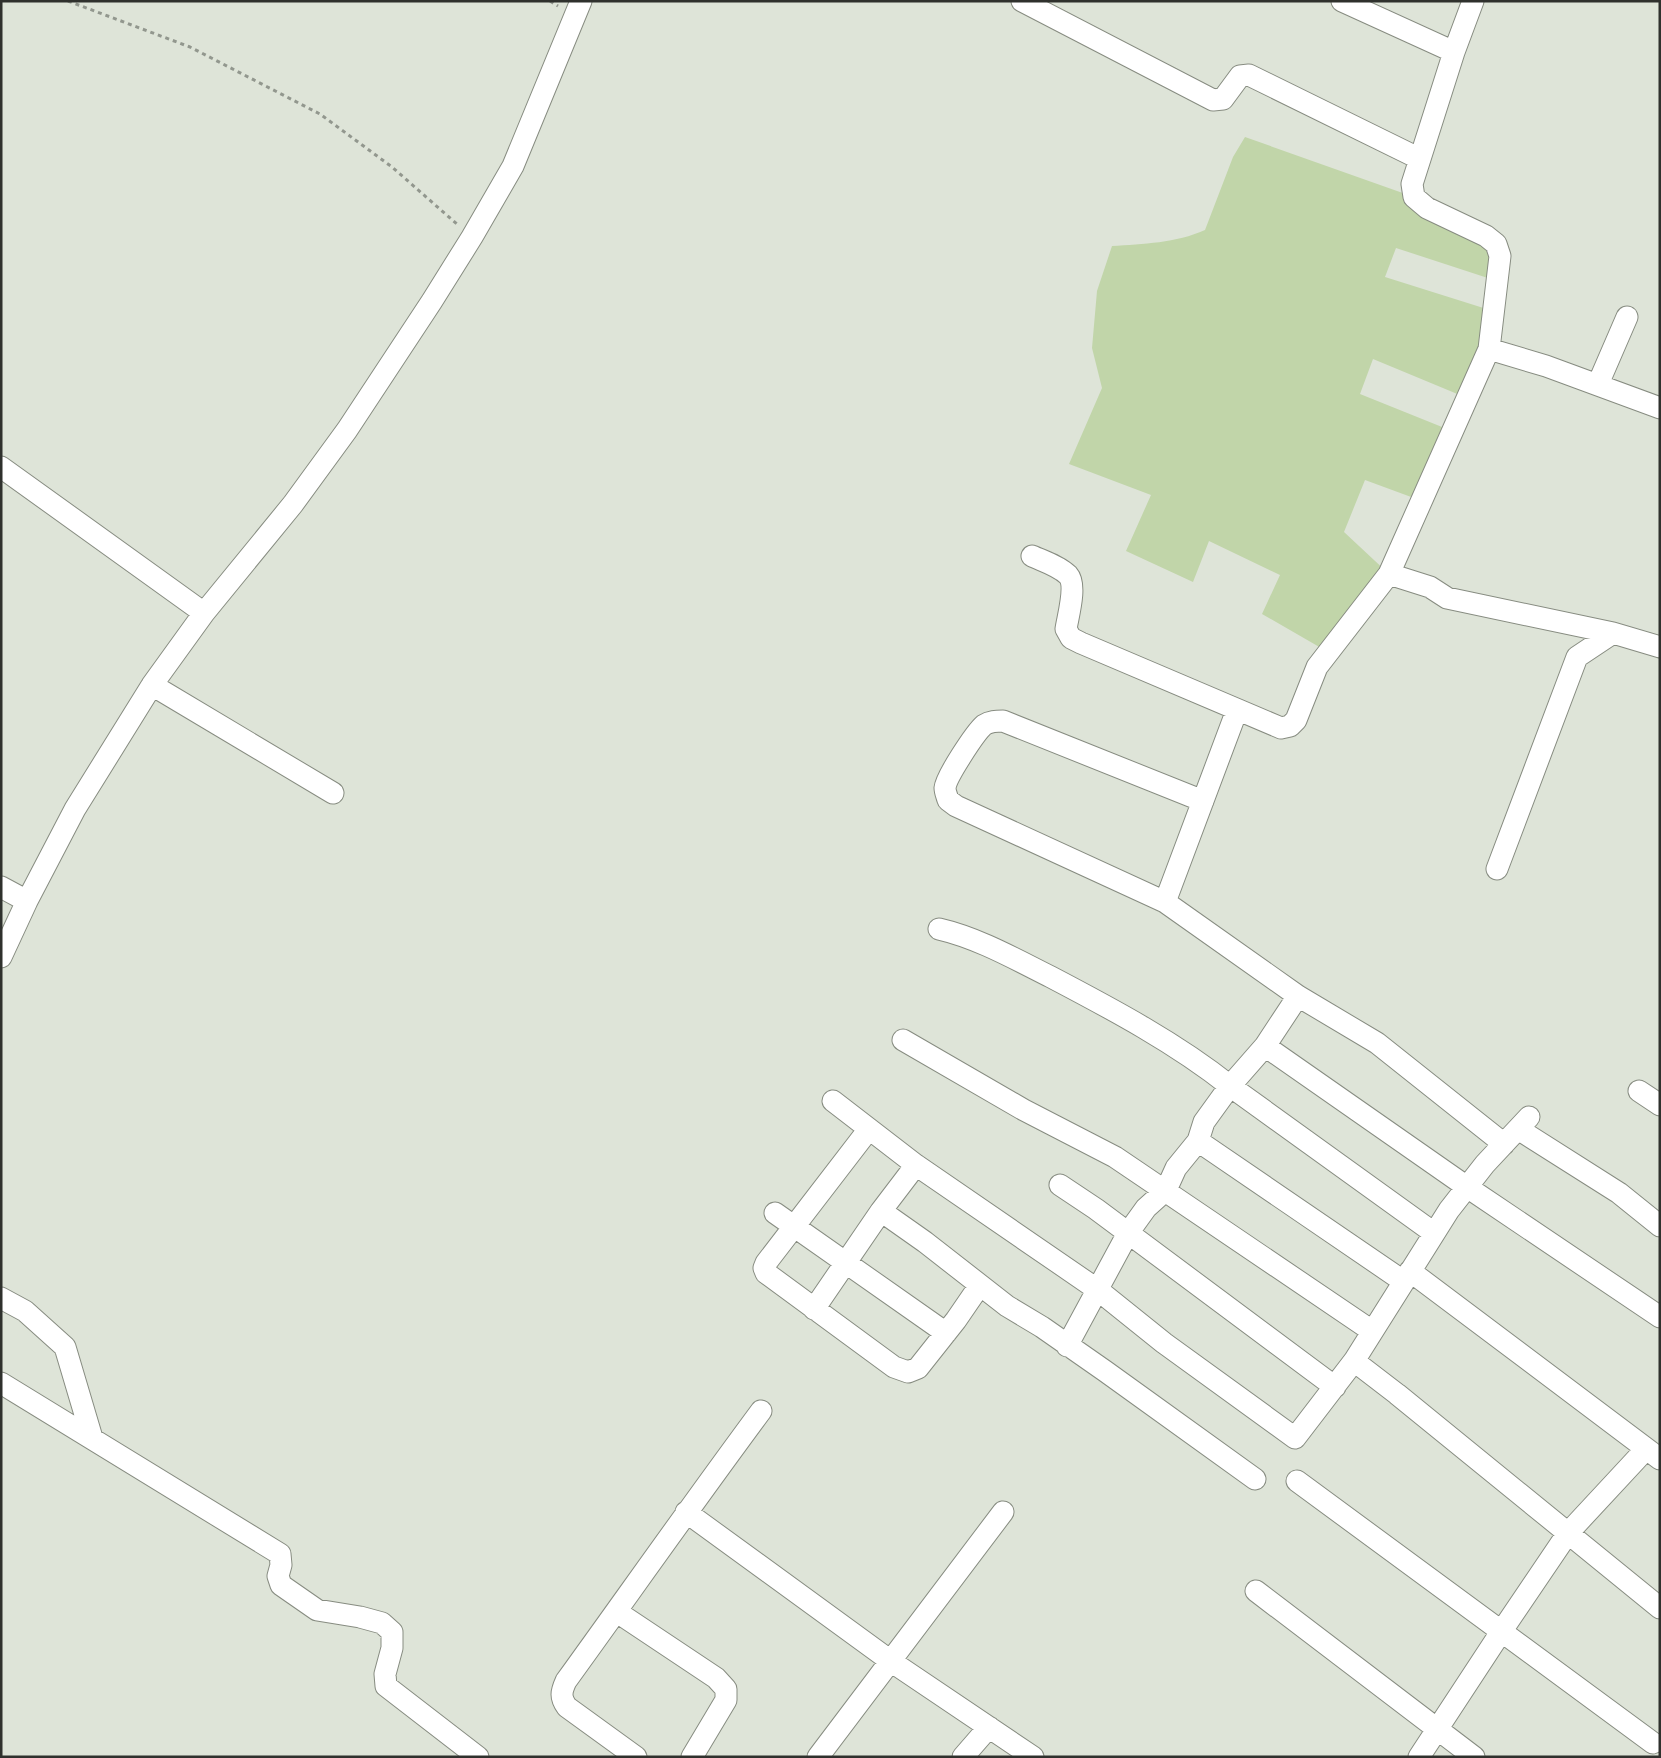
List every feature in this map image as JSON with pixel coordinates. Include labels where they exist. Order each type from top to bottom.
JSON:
[{"type":"street","points":[[1,957],[27,901],[75,809],[152,685],[204,613],[293,504],[347,430],[472,237],[513,166],[581,1]]},
{"type":"street","points":[[1022,1],[1213,100],[1223,99],[1240,76],[1249,75],[1420,159]]},
{"type":"street","points":[[1342,1],[1454,52]]},
{"type":"street","points":[[1032,556],[1067,574],[1072,581],[1066,629],[1071,638],[1280,728],[1290,726],[1296,720],[1317,666],[1389,574],[1489,348],[1500,256],[1496,244],[1486,236],[1427,208],[1414,196],[1412,184],[1454,52],[1473,1]]},
{"type":"street","points":[[1598,384],[1627,317]]},
{"type":"street","points":[[1489,348],[1598,384],[1660,408]]},
{"type":"street","points":[[1,468],[204,613]]},
{"type":"street","points":[[1389,574],[1430,587],[1448,598],[1613,633],[1660,646]]},
{"type":"street","points":[[1497,869],[1577,657],[1613,633]]},
{"type":"street","points":[[152,685],[333,793]]},
{"type":"street","points":[[1165,902],[1237,710]]},
{"type":"street","points":[[1204,801],[1003,721],[991,722],[985,725],[974,736],[952,772],[945,788],[948,800],[956,806],[1165,902],[1298,996],[1619,1193],[1660,1226]]},
{"type":"street","points":[[1,887],[27,901]]},
{"type":"street","points":[[939,930],[962,935],[1031,967],[1090,998],[1205,1066],[1434,1233]]},
{"type":"street","points":[[1067,1346],[1128,1233],[1146,1208],[1166,1190],[1176,1168],[1198,1141],[1204,1122],[1230,1086],[1265,1046],[1298,996]]},
{"type":"street","points":[[903,1040],[1024,1110],[1115,1157],[1372,1331]]},
{"type":"street","points":[[1265,1046],[1467,1187],[1660,1317]]},
{"type":"street","points":[[1639,1091],[1660,1105]]},
{"type":"street","points":[[833,1101],[916,1164],[1098,1290],[1164,1343],[1295,1438],[1354,1361],[1449,1210],[1517,1130]]},
{"type":"street","points":[[869,1129],[766,1263],[764,1268],[766,1273],[894,1367],[908,1372],[918,1368],[980,1285]]},
{"type":"street","points":[[1198,1141],[1406,1276],[1653,1454],[1568,1534],[1500,1632],[1419,1757]]},
{"type":"street","points":[[814,1309],[845,1262],[916,1164]]},
{"type":"street","points":[[1060,1185],[1128,1233],[1335,1387]]},
{"type":"street","points":[[881,1211],[925,1242],[1007,1306],[1042,1327],[1255,1479]]},
{"type":"street","points":[[775,1213],[946,1332]]},
{"type":"street","points":[[1,1298],[25,1311],[65,1347],[92,1438]]},
{"type":"street","points":[[1354,1361],[1660,1608]]},
{"type":"street","points":[[1,1383],[280,1554],[278,1576],[282,1585],[317,1610],[360,1617],[382,1624],[392,1632],[392,1648],[385,1674],[386,1686],[478,1757]]},
{"type":"street","points":[[636,1757],[567,1707],[562,1700],[561,1692],[566,1681],[617,1612],[686,1512],[761,1411]]},
{"type":"street","points":[[1297,1481],[1653,1744]]},
{"type":"street","points":[[686,1512],[892,1662],[1033,1757]]},
{"type":"street","points":[[818,1757],[892,1662],[1003,1512]]},
{"type":"street","points":[[1256,1592],[1474,1757]]},
{"type":"street","points":[[617,1612],[716,1678],[726,1689],[726,1700],[692,1757]]},
{"type":"street","points":[[963,1757],[989,1727]]},
{"type":"path","points":[[68,1],[190,47],[320,114],[392,167],[472,237]]},
{"type":"green space","points":[[1245,137],[1414,197],[1486,236],[1497,281],[1396,248],[1385,277],[1493,311],[1467,398],[1373,359],[1360,394],[1452,431],[1422,501],[1365,480],[1344,532],[1389,574],[1328,652],[1262,614],[1280,575],[1209,541],[1193,582],[1126,551],[1151,495],[1069,464],[1102,388],[1092,348],[1097,291],[1112,246],[1183,238],[1205,230],[1233,157]]}]
